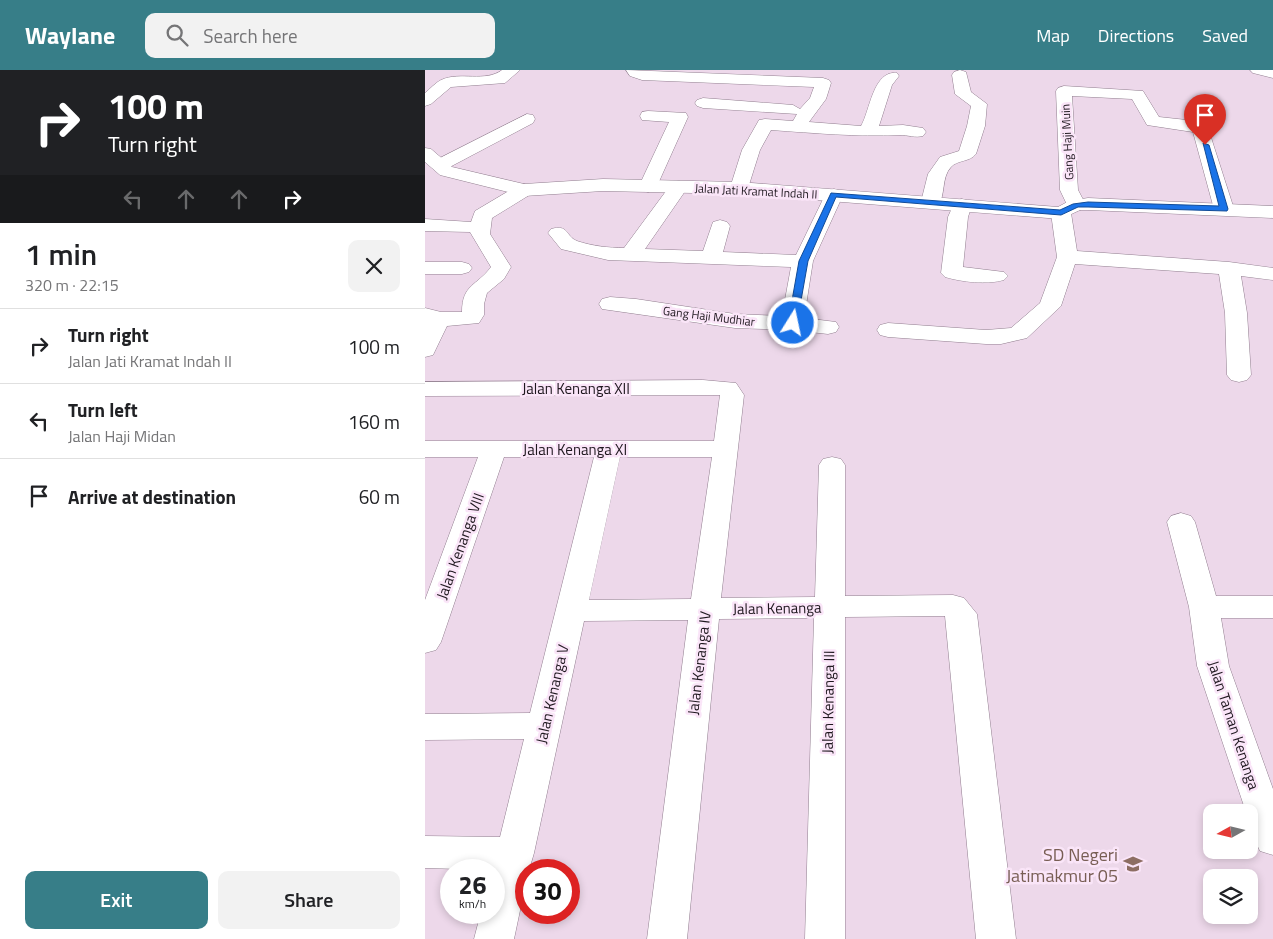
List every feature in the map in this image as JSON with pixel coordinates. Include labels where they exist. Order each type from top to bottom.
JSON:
[{"type":"street","points":[[425,102],[445,84],[451,82],[499,80],[512,70]]},
{"type":"street","points":[[634,70],[636,73],[643,75],[788,75],[823,83],[819,99],[807,110],[798,126]]},
{"type":"street","points":[[1259,70],[1273,73]]},
{"type":"street","points":[[931,202],[937,174],[946,161],[967,154],[976,126],[979,104],[963,94],[960,75]]},
{"type":"street","points":[[867,132],[874,119],[884,84],[891,76]]},
{"type":"street","points":[[1121,81],[1123,85],[1137,94],[1153,121],[1196,126],[1201,129],[1224,209]]},
{"type":"street","name":"Gang Haji Muin","points":[[1069,209],[1064,91],[1137,94]]},
{"type":"street","points":[[703,103],[807,110]]},
{"type":"street","points":[[648,116],[680,117],[648,186]]},
{"type":"street","points":[[440,165],[527,119]]},
{"type":"street","points":[[739,188],[751,150],[765,124],[867,132],[903,130],[917,132]]},
{"type":"street","name":"Jalan Jati Kramat Indah II","points":[[425,153],[446,171],[524,190],[603,186],[739,188],[963,205],[1069,209],[1128,205],[1273,212]]},
{"type":"street","points":[[631,255],[661,216],[679,187]]},
{"type":"street","points":[[425,350],[432,317],[471,318],[473,315],[471,304],[473,297],[479,288],[499,272],[501,267],[480,234],[483,216],[524,190]]},
{"type":"street","points":[[793,323],[803,261],[834,195]]},
{"type":"street","points":[[963,205],[958,216],[952,273],[997,276]]},
{"type":"street","points":[[888,330],[986,337],[1019,333],[1050,306],[1067,258],[1069,209]]},
{"type":"street","points":[[425,224],[466,227]]},
{"type":"street","points":[[711,259],[720,226]]},
{"type":"street","points":[[558,233],[568,245],[608,254],[803,261]]},
{"type":"street","points":[[1067,258],[1229,268],[1273,274]]},
{"type":"street","points":[[425,268],[462,268]]},
{"type":"street","points":[[1229,268],[1236,313],[1239,375]]},
{"type":"street","name":"Gang Haji Mudhiar","points":[[610,304],[631,314],[793,323],[828,327]]},
{"type":"street","name":"Jalan Kenanga XII","points":[[425,389],[727,388]]},
{"type":"street","name":"Jalan Kenanga IV","points":[[667,939],[705,609],[732,403],[732,395],[727,388]]},
{"type":"street","name":"Jalan Kenanga XI","points":[[425,449],[725,449]]},
{"type":"street","name":"Jalan Kenanga VIII","points":[[425,642],[494,449]]},
{"type":"street","name":"Jalan Kenanga V","points":[[494,939],[609,449]]},
{"type":"street","name":"Jalan Kenanga III","points":[[825,939],[832,465]]},
{"type":"street","name":"Jalan Taman Kenanga","points":[[1181,522],[1205,608],[1213,666],[1273,840]]},
{"type":"street","name":"Jalan Kenanga","points":[[571,611],[953,605],[963,614],[996,939]]},
{"type":"street","points":[[1205,608],[1273,607]]},
{"type":"street","points":[[425,727],[545,726]]},
{"type":"street","points":[[425,852],[515,853]]},
{"type":"place","name":"SD Negeri Jatimakmur 05","points":[[1133,864]]},
{"type":"route","points":[[793,323],[803,261],[834,195],[1061,213],[1076,205],[1088,204],[1224,209],[1205,145]]}]
